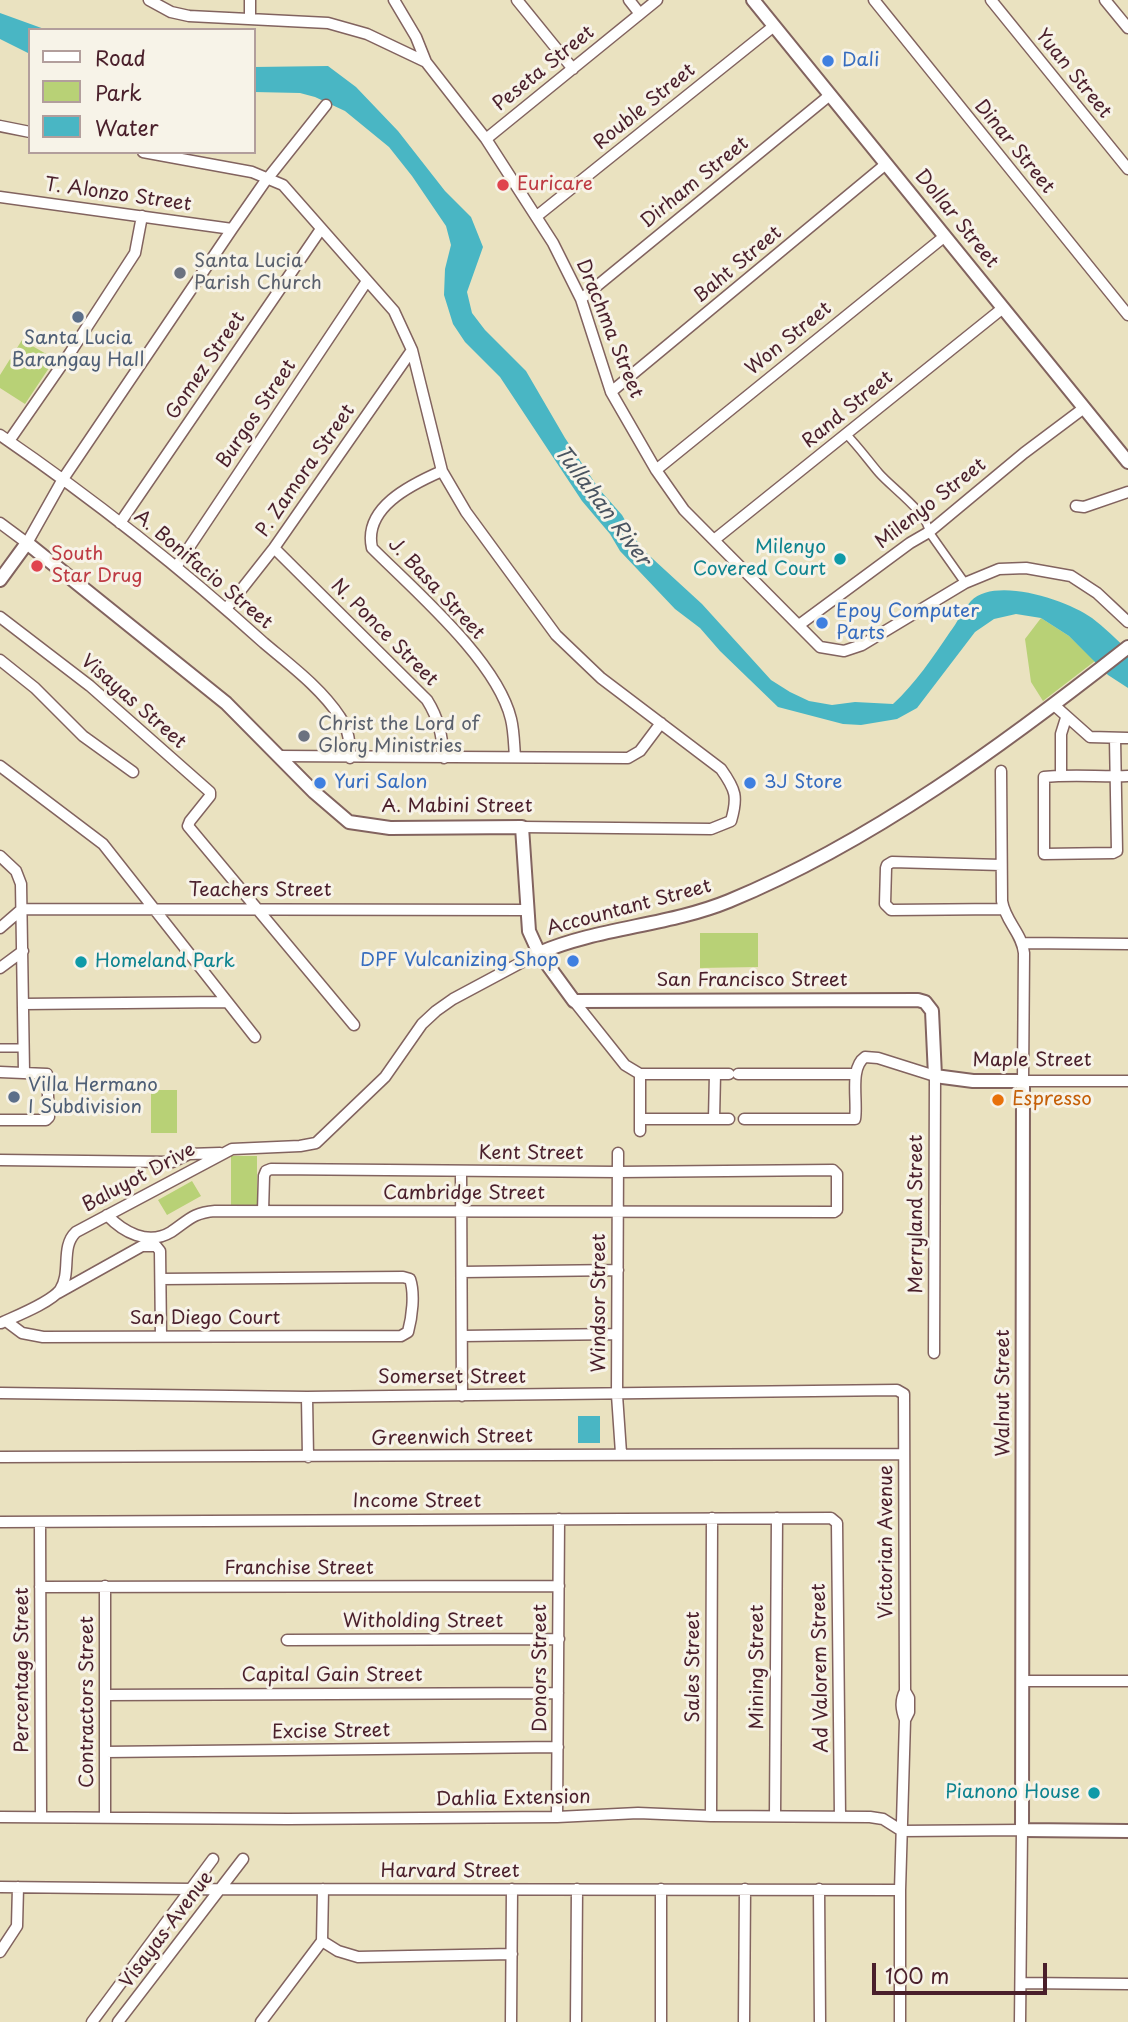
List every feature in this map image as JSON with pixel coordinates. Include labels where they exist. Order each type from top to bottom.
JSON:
[{"type":"street","name":"Drachma Street","points":[[149,0],[171,12],[189,16],[328,23],[367,34],[426,62],[486,139],[537,216],[582,299],[611,392],[656,470],[684,510],[820,647],[844,651],[862,645],[965,583],[999,569],[1026,568],[1071,576],[1097,593],[1128,622]]},
{"type":"street","points":[[250,0],[250,18]]},
{"type":"street","points":[[394,0],[416,37],[426,62]]},
{"type":"street","points":[[517,0],[573,69]]},
{"type":"street","points":[[629,0],[640,14]]},
{"type":"street","name":"Peseta Street","points":[[486,139],[657,0]]},
{"type":"street","name":"Dollar Street","points":[[753,0],[1128,462]]},
{"type":"street","name":"Dinar Street","points":[[874,0],[1128,315]]},
{"type":"street","name":"Yuan Street","points":[[990,0],[1128,169]]},
{"type":"street","points":[[1105,0],[1128,28]]},
{"type":"street","name":"Rouble Street","points":[[537,216],[774,26]]},
{"type":"street","name":"Dirham Street","points":[[582,299],[830,95]]},
{"type":"street","points":[[0,580],[27,542],[63,479],[232,229],[326,105]]},
{"type":"street","points":[[0,126],[28,132]]},
{"type":"street","points":[[154,154],[252,172],[270,177],[283,185],[394,311],[412,350],[442,471],[466,512],[556,635],[601,678],[661,723],[640,751],[628,758],[278,756]]},
{"type":"street","name":"Baht Street","points":[[611,392],[886,164]]},
{"type":"street","name":"T. Alonzo Street","points":[[0,197],[232,229]]},
{"type":"street","points":[[4,438],[135,253],[142,216]]},
{"type":"street","name":"Gomez Street","points":[[120,523],[321,229]]},
{"type":"street","name":"Won Street","points":[[656,470],[944,236]]},
{"type":"street","name":"Burgos Street","points":[[176,567],[367,281]]},
{"type":"street","name":"Rand Street","points":[[714,540],[1003,307]]},
{"type":"street","name":"P. Zamora Street","points":[[226,609],[274,548],[412,350]]},
{"type":"street","name":"Milenyo Street","points":[[799,625],[929,532],[1024,453],[1084,408]]},
{"type":"street","points":[[846,434],[878,472],[913,505],[965,583]]},
{"type":"street","name":"A. Bonifacio Street","points":[[4,438],[63,479],[176,567],[226,609],[332,707],[345,725],[350,758]]},
{"type":"street","name":"J. Basa Street","points":[[442,471],[420,480],[394,496],[374,520],[369,534],[372,548],[436,611],[494,682],[511,719],[515,757]]},
{"type":"street","points":[[1076,506],[1084,507],[1128,492]]},
{"type":"street","name":"A. Mabini Street","points":[[0,523],[226,703],[349,822],[390,828],[711,829],[731,821],[735,804],[734,787],[722,769],[661,723]]},
{"type":"street","name":"N. Ponce Street","points":[[274,548],[427,700],[436,713],[441,728],[444,758]]},
{"type":"street","name":"Visayas Street","points":[[0,617],[90,686],[209,792],[211,796],[188,826],[258,908]]},
{"type":"street","name":"Accountant Street","points":[[224,1153],[242,1147],[300,1146],[316,1143],[385,1077],[422,1024],[453,999],[539,953],[595,934],[707,909],[787,876],[939,786],[1054,705],[1128,647]]},
{"type":"street","points":[[0,660],[35,688],[83,736],[133,772]]},
{"type":"street","points":[[1054,705],[1090,737],[1128,738]]},
{"type":"street","points":[[1061,776],[1061,734],[1066,718]]},
{"type":"street","points":[[1115,738],[1115,776],[1115,853],[1046,854],[1043,779],[1048,776],[1061,776],[1115,776],[1128,776]]},
{"type":"street","points":[[0,765],[103,844],[255,1037]]},
{"type":"street","points":[[1001,771],[1003,909],[1023,943],[1128,944]]},
{"type":"street","points":[[522,827],[529,931],[539,953],[573,1001],[631,1070],[640,1074],[856,1074]]},
{"type":"street","points":[[0,856],[16,871],[21,884],[24,1072]]},
{"type":"street","points":[[1001,865],[891,862],[886,868],[885,904],[891,909],[1003,909]]},
{"type":"street","points":[[258,908],[354,1025]]},
{"type":"street","points":[[0,928],[22,909]]},
{"type":"street","name":"Teachers Street","points":[[22,909],[527,910]]},
{"type":"street","name":"Walnut Street","points":[[1020,2022],[1023,943]]},
{"type":"street","points":[[0,968],[23,951]]},
{"type":"street","name":"San Francisco Street","points":[[573,1001],[911,999],[925,1002],[933,1017],[935,1076]]},
{"type":"street","points":[[23,1004],[226,1002]]},
{"type":"street","points":[[0,1048],[24,1048]]},
{"type":"street","points":[[744,1119],[853,1120],[856,1116],[856,1074],[861,1059],[870,1057],[935,1076]]},
{"type":"street","points":[[0,1072],[47,1074],[48,1119],[0,1120]]},
{"type":"street","points":[[640,1074],[640,1131]]},
{"type":"street","points":[[714,1119],[715,1074]]},
{"type":"street","name":"Maple Street","points":[[935,1076],[974,1081],[1128,1081]]},
{"type":"street","name":"Merryland Street","points":[[934,1353],[935,1076]]},
{"type":"street","points":[[640,1119],[729,1119]]},
{"type":"street","points":[[0,1160],[172,1163],[189,1154],[224,1153]]},
{"type":"street","name":"Baluyot Drive","points":[[58,1293],[64,1281],[71,1237],[76,1232],[224,1153]]},
{"type":"street","name":"Windsor Street","points":[[618,1153],[617,1395],[621,1453]]},
{"type":"street","name":"Kent Street","points":[[264,1211],[264,1176],[266,1171],[271,1169],[836,1171],[836,1212]]},
{"type":"street","points":[[461,1171],[462,1396]]},
{"type":"street","name":"Cambridge Street","points":[[107,1215],[125,1232],[159,1236],[169,1234],[194,1214],[203,1212],[836,1212]]},
{"type":"street","points":[[3,1322],[142,1246],[150,1245],[156,1246],[160,1251],[161,1336]]},
{"type":"street","points":[[461,1272],[618,1270]]},
{"type":"street","name":"San Diego Court","points":[[3,1322],[30,1336],[401,1336],[408,1332],[412,1286],[410,1279],[403,1277],[161,1279]]},
{"type":"street","points":[[461,1336],[617,1334]]},
{"type":"street","name":"Somerset Street","points":[[0,1393],[307,1397],[897,1390],[904,1394]]},
{"type":"street","name":"Victorian Avenue","points":[[900,2022],[900,1890],[905,1720],[909,1712],[909,1698],[905,1691],[904,1394]]},
{"type":"street","points":[[307,1397],[308,1457]]},
{"type":"street","name":"Greenwich Street","points":[[0,1457],[904,1454]]},
{"type":"street","name":"Sales Street","points":[[711,1816],[712,1518]]},
{"type":"street","name":"Mining Street","points":[[775,1816],[777,1518]]},
{"type":"street","name":"Donors Street","points":[[557,1817],[559,1519]]},
{"type":"street","name":"Income Street","points":[[0,1522],[835,1519]]},
{"type":"street","name":"Ad Valorem Street","points":[[835,1519],[840,1816]]},
{"type":"street","name":"Percentage Street","points":[[40,1522],[41,1817]]},
{"type":"street","name":"Contractors Street","points":[[105,1586],[105,1817]]},
{"type":"street","name":"Franchise Street","points":[[40,1587],[559,1586]]},
{"type":"street","name":"Witholding Street","points":[[287,1640],[559,1639]]},
{"type":"street","points":[[1023,1681],[1128,1682]]},
{"type":"street","name":"Capital Gain Street","points":[[105,1695],[558,1693]]},
{"type":"street","name":"Excise Street","points":[[105,1752],[558,1747]]},
{"type":"street","name":"Dahlia Extension","points":[[0,1817],[557,1817],[638,1813],[877,1818],[902,1831],[1022,1830]]},
{"type":"street","points":[[1022,1830],[1128,1831]]},
{"type":"street","name":"Visayas Avenue","points":[[92,2022],[213,1859]]},
{"type":"street","name":"Visayas Avenue","points":[[118,2022],[243,1859]]},
{"type":"street","name":"Harvard Street","points":[[0,1887],[900,1890]]},
{"type":"street","points":[[0,1952],[17,1926],[18,1887]]},
{"type":"street","points":[[261,2022],[323,1941],[323,1889]]},
{"type":"street","points":[[511,2022],[512,1889]]},
{"type":"street","points":[[576,2022],[577,1889]]},
{"type":"street","points":[[661,1889],[661,2022]]},
{"type":"street","points":[[744,2022],[745,1889]]},
{"type":"street","points":[[819,1889],[820,2022]]},
{"type":"street","points":[[323,1941],[347,1954],[358,1956],[512,1954]]},
{"type":"street","points":[[1021,1983],[1128,1983]]},
{"type":"green space","points":[[22,340],[55,359],[25,404],[0,388],[0,375]]},
{"type":"green space","points":[[1041,618],[1069,636],[1095,661],[1043,701],[1031,682],[1025,639]]},
{"type":"green space","points":[[700,933],[758,933],[758,967],[700,968]]},
{"type":"green space","points":[[151,1090],[177,1090],[177,1133],[151,1133]]},
{"type":"green space","points":[[231,1156],[257,1156],[257,1206],[231,1206]]},
{"type":"green space","points":[[192,1181],[201,1196],[167,1215],[158,1200]]},
{"type":"water","points":[[0,13],[41,28],[28,28],[28,53],[0,39]]},
{"type":"water","name":"Tullahan River","points":[[328,66],[356,87],[398,131],[445,191],[471,217],[483,247],[467,292],[472,313],[526,371],[565,438],[599,489],[622,515],[641,548],[702,604],[771,680],[809,701],[832,705],[855,702],[893,704],[923,670],[971,601],[982,594],[1013,591],[1031,593],[1066,604],[1101,625],[1128,650],[1128,688],[1108,675],[1069,636],[1041,618],[1016,614],[994,619],[975,632],[917,708],[897,719],[861,725],[843,724],[778,707],[700,628],[675,609],[620,551],[610,534],[582,501],[500,377],[465,342],[453,324],[444,295],[445,269],[451,245],[446,226],[389,147],[345,111],[315,97],[300,93],[256,92],[256,67]]},
{"type":"water","points":[[578,1416],[600,1416],[600,1443],[578,1443]]},
{"type":"place","name":"Dali","points":[[828,61]]},
{"type":"place","name":"Euricare","points":[[503,185]]},
{"type":"place","name":"Santa Lucia Parish Church","points":[[180,273]]},
{"type":"place","name":"Santa Lucia Barangay Hall","points":[[78,317]]},
{"type":"place","name":"Milenyo Covered Court","points":[[840,559]]},
{"type":"place","name":"South Star Drug","points":[[37,566]]},
{"type":"place","name":"Epoy Computer Parts","points":[[822,623]]},
{"type":"place","name":"Christ the Lord of Glory Ministries","points":[[304,736]]},
{"type":"place","name":"Yuri Salon","points":[[320,783]]},
{"type":"place","name":"3J Store","points":[[750,783]]},
{"type":"place","name":"DPF Vulcanizing Shop","points":[[573,961]]},
{"type":"place","name":"Homeland Park","points":[[81,962]]},
{"type":"place","name":"Villa Hermano I Subdivision","points":[[14,1097]]},
{"type":"place","name":"Espresso","points":[[998,1100]]},
{"type":"place","name":"Pianono House","points":[[1094,1793]]}]
